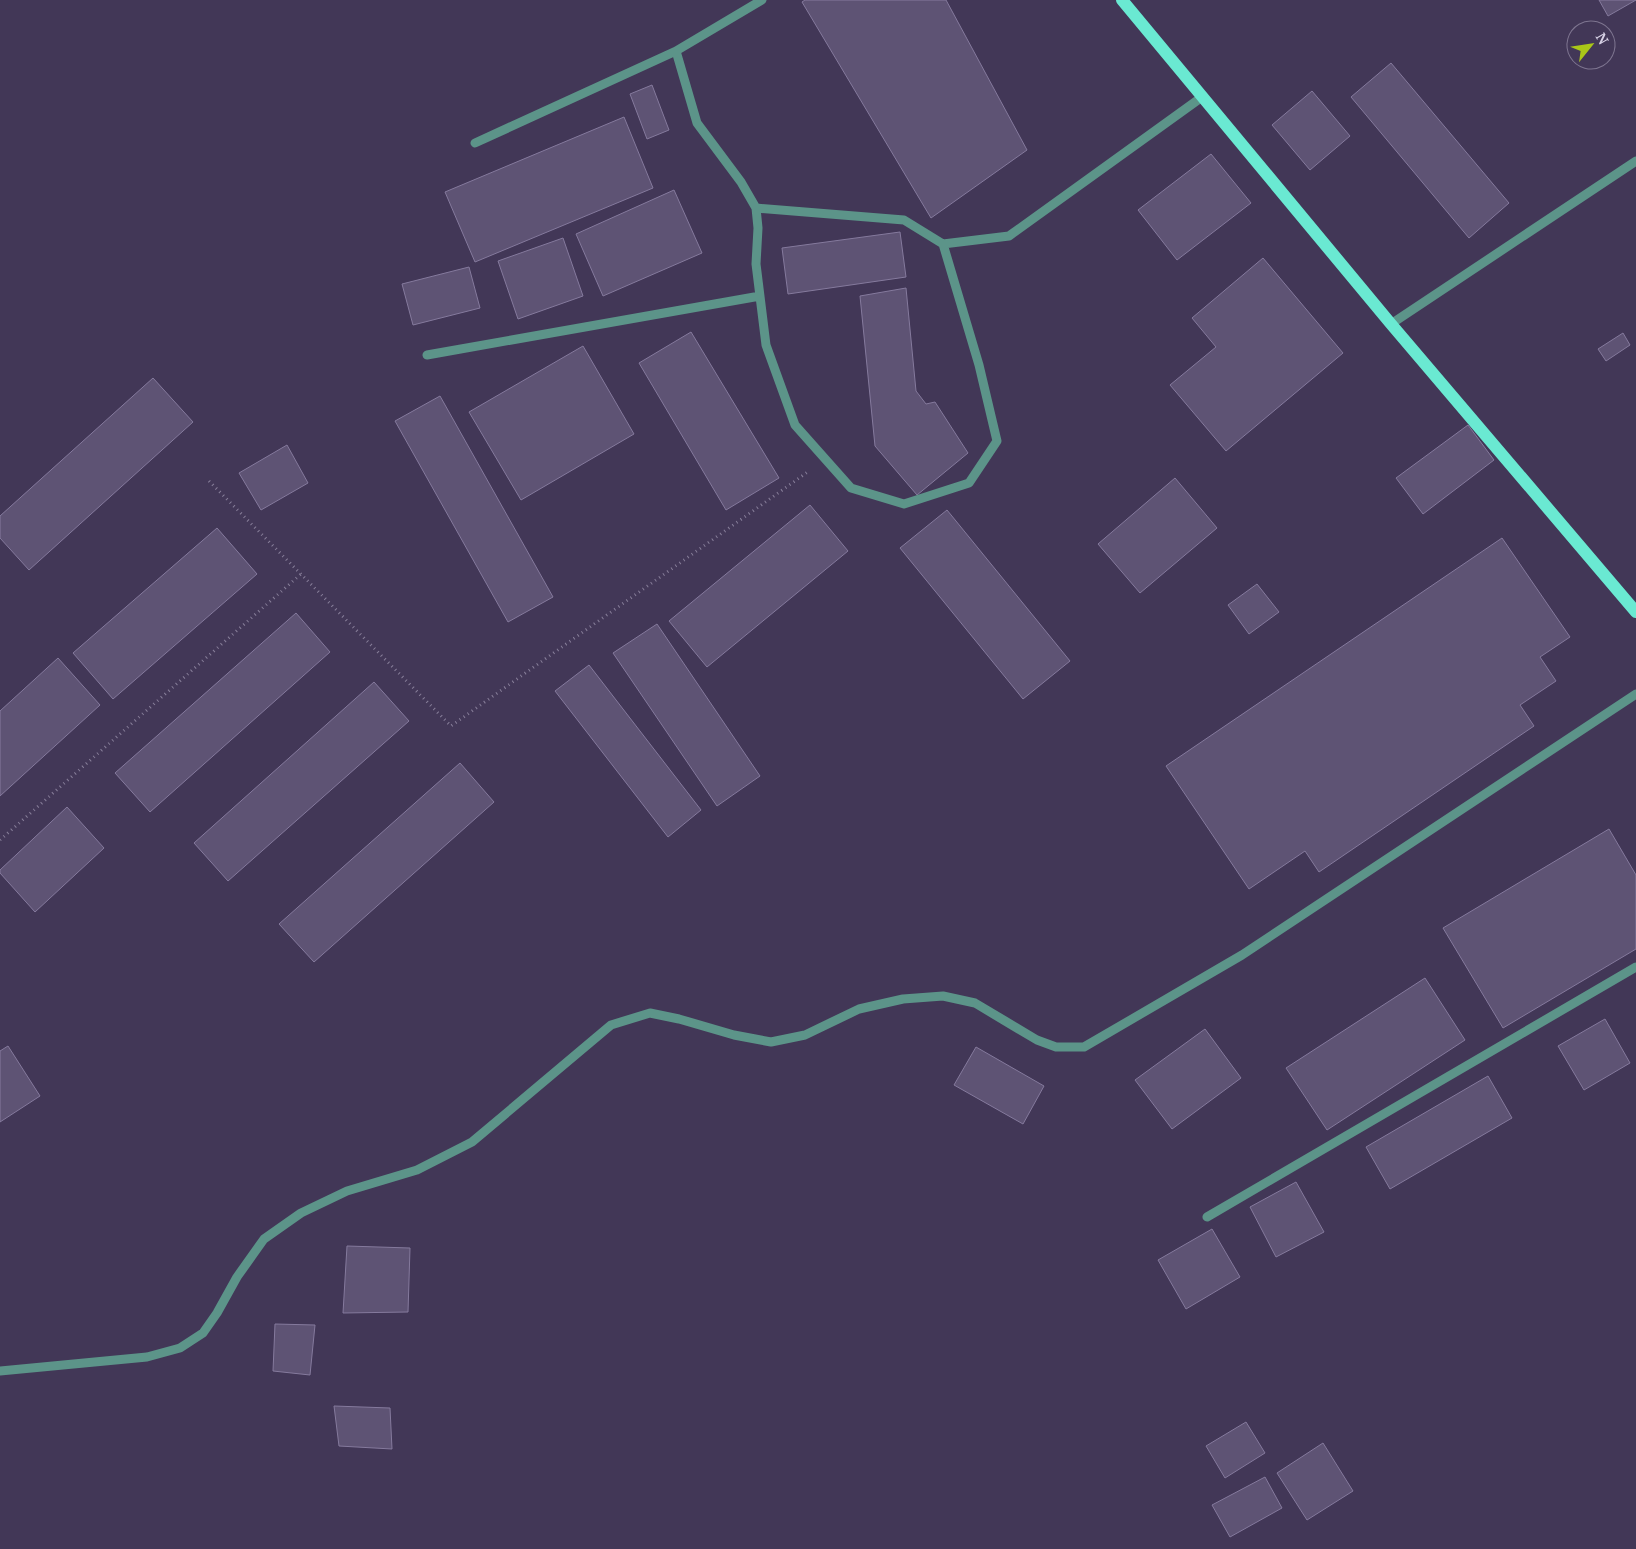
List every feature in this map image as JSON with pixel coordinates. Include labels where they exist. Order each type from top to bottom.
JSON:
[{"type":"main road","points":[[1122,0],[1390,324],[1636,612]]},
{"type":"street","points":[[475,143],[676,51],[762,0]]},
{"type":"street","points":[[676,51],[697,123],[741,182],[756,208],[758,228],[756,264],[766,346],[795,425],[851,488],[904,504],[969,483],[997,441],[978,365],[943,244]]},
{"type":"street","points":[[756,208],[904,220],[943,244],[1009,236],[1202,97]]},
{"type":"street","points":[[1390,324],[1636,161]]},
{"type":"street","points":[[426,355],[760,296]]},
{"type":"street","points":[[0,1371],[147,1357],[180,1348],[203,1333],[217,1313],[237,1277],[264,1239],[301,1212],[347,1191],[417,1170],[472,1142],[611,1025],[650,1013],[680,1019],[734,1035],[771,1042],[805,1035],[858,1009],[903,999],[943,996],[975,1003],[1037,1040],[1056,1047],[1084,1048],[1242,955],[1636,694]]},
{"type":"street","points":[[1206,1217],[1636,967]]},
{"type":"path","points":[[209,481],[451,726],[825,459]]},
{"type":"path","points":[[0,840],[301,574]]},
{"type":"building","points":[[805,0],[946,0],[1027,150],[931,218],[802,2]]},
{"type":"building","points":[[1599,0],[1636,0],[1608,16]]},
{"type":"building","points":[[1391,63],[1509,203],[1469,238],[1351,97]]},
{"type":"building","points":[[652,85],[669,130],[647,139],[630,94]]},
{"type":"building","points":[[1312,91],[1350,136],[1310,170],[1272,125]]},
{"type":"building","points":[[624,117],[653,188],[475,262],[445,192]]},
{"type":"building","points":[[1211,154],[1251,203],[1177,260],[1138,210]]},
{"type":"building","points":[[674,190],[702,253],[603,296],[576,234]]},
{"type":"building","points":[[900,232],[906,277],[788,294],[782,248]]},
{"type":"building","points":[[563,238],[583,296],[518,319],[498,261]]},
{"type":"building","points":[[1263,258],[1343,353],[1226,451],[1170,385],[1216,347],[1192,318]]},
{"type":"building","points":[[469,267],[480,308],[413,325],[402,284]]},
{"type":"building","points":[[906,288],[916,391],[926,404],[935,402],[968,453],[917,495],[875,446],[860,296]]},
{"type":"building","points":[[691,332],[779,478],[726,510],[639,363]]},
{"type":"building","points":[[1623,333],[1630,345],[1606,361],[1598,349]]},
{"type":"building","points":[[583,346],[634,434],[521,500],[469,412]]},
{"type":"building","points":[[153,378],[193,422],[29,570],[0,538],[0,516]]},
{"type":"building","points":[[440,396],[553,597],[508,622],[395,421]]},
{"type":"building","points":[[1468,425],[1494,460],[1423,514],[1396,478]]},
{"type":"building","points":[[287,445],[308,483],[261,510],[239,473]]},
{"type":"building","points":[[1175,478],[1217,528],[1140,593],[1098,544]]},
{"type":"building","points":[[810,505],[848,551],[707,667],[669,621]]},
{"type":"building","points":[[947,510],[1070,661],[1023,699],[900,548]]},
{"type":"building","points":[[217,528],[257,574],[113,699],[73,653]]},
{"type":"building","points":[[1502,538],[1570,637],[1540,657],[1556,681],[1520,705],[1534,726],[1319,872],[1305,851],[1249,889],[1166,766]]},
{"type":"building","points":[[1257,584],[1279,612],[1249,634],[1228,605]]},
{"type":"building","points":[[296,613],[330,652],[150,812],[115,773]]},
{"type":"building","points":[[657,624],[760,776],[717,806],[613,653]]},
{"type":"building","points":[[58,658],[100,705],[0,796],[0,711]]},
{"type":"building","points":[[589,665],[701,810],[668,837],[555,691]]},
{"type":"building","points":[[374,682],[409,721],[228,881],[194,843]]},
{"type":"building","points":[[460,763],[494,802],[314,962],[279,924]]},
{"type":"building","points":[[67,807],[104,848],[35,912],[0,873],[0,870]]},
{"type":"building","points":[[1609,829],[1636,875],[1636,949],[1503,1028],[1443,928]]},
{"type":"building","points":[[1425,978],[1465,1040],[1327,1130],[1286,1068]]},
{"type":"building","points":[[1605,1019],[1630,1063],[1584,1090],[1558,1046]]},
{"type":"building","points":[[1205,1029],[1241,1078],[1172,1129],[1135,1080]]},
{"type":"building","points":[[8,1046],[40,1096],[0,1122],[0,1051]]},
{"type":"building","points":[[976,1047],[1044,1086],[1023,1124],[954,1085]]},
{"type":"building","points":[[1488,1076],[1512,1118],[1390,1189],[1366,1147]]},
{"type":"building","points":[[1296,1182],[1324,1232],[1276,1257],[1250,1207]]},
{"type":"building","points":[[1212,1229],[1240,1277],[1186,1309],[1158,1260]]},
{"type":"building","points":[[347,1246],[410,1248],[408,1312],[343,1313]]},
{"type":"building","points":[[275,1324],[315,1325],[310,1375],[273,1371]]},
{"type":"building","points":[[334,1406],[390,1408],[392,1449],[339,1446]]},
{"type":"building","points":[[1246,1422],[1265,1453],[1225,1478],[1206,1446]]},
{"type":"building","points":[[1323,1443],[1353,1491],[1307,1520],[1277,1473]]},
{"type":"building","points":[[1265,1477],[1282,1508],[1230,1537],[1212,1505]]}]
